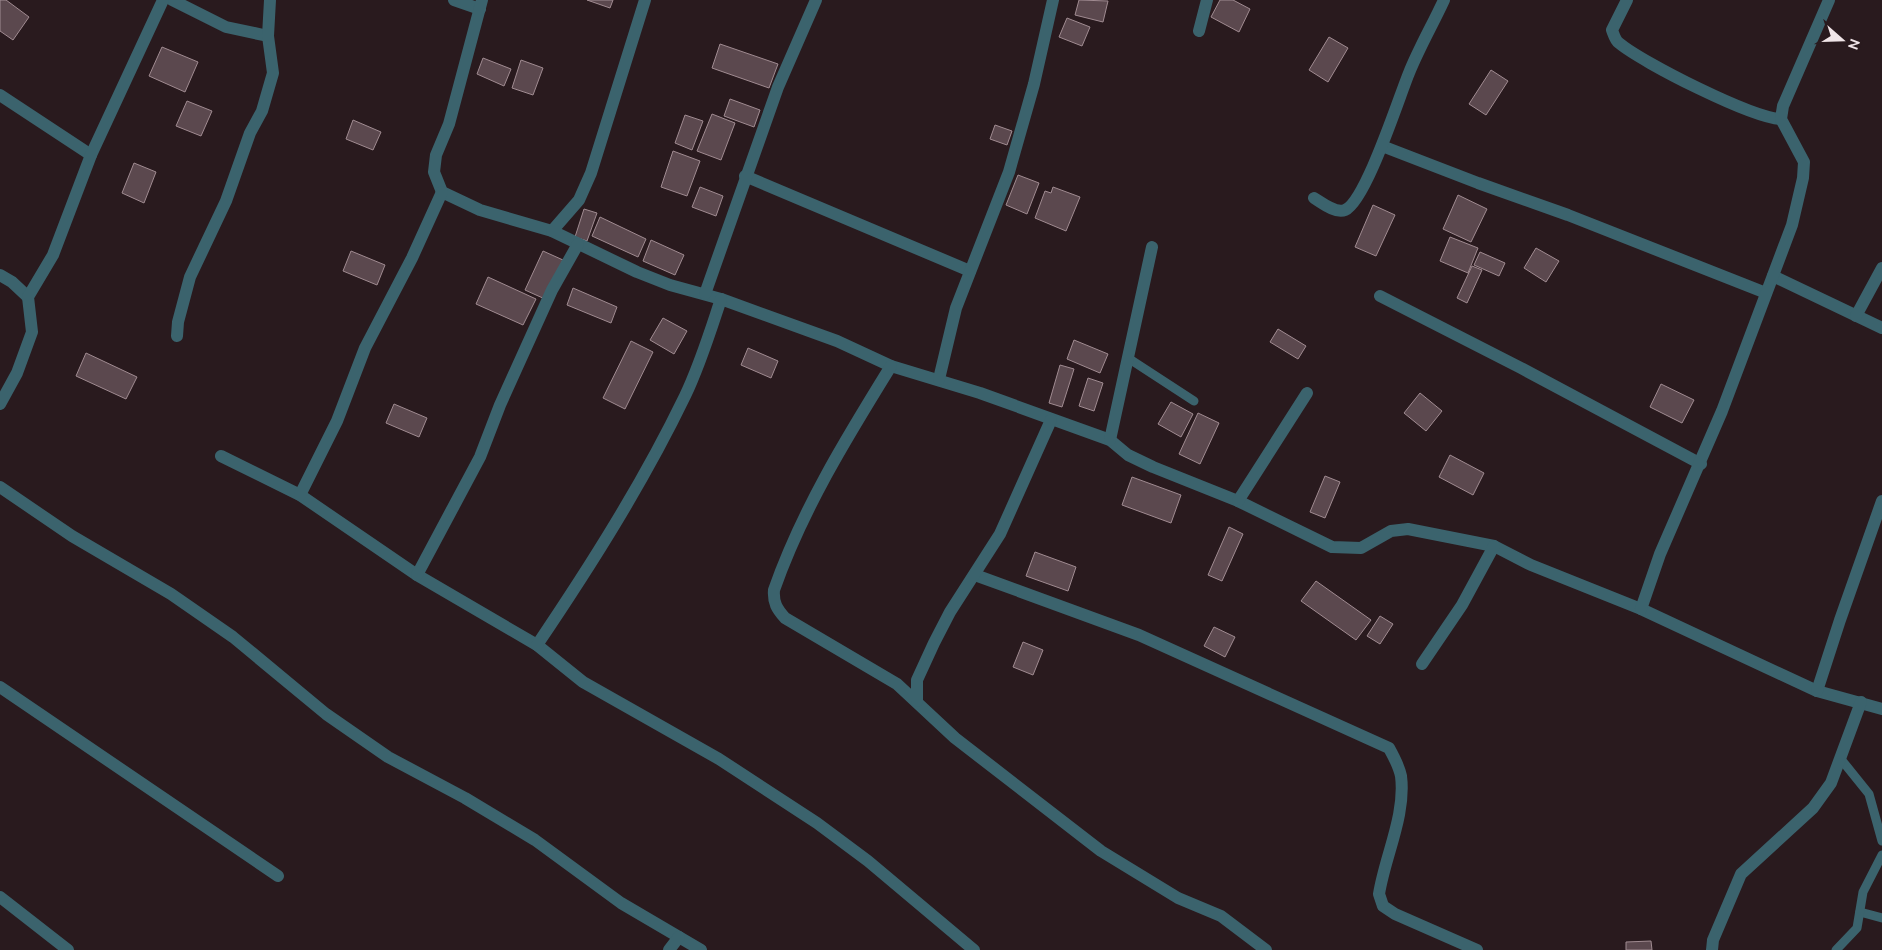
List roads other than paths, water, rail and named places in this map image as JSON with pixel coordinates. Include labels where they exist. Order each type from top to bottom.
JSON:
[{"type":"street","points":[[0,404],[17,373],[32,332],[28,297],[53,255],[90,155],[163,0]]},
{"type":"street","points":[[172,0],[226,26],[268,36]]},
{"type":"street","points":[[177,336],[178,322],[190,277],[226,201],[250,133],[262,111],[273,73],[268,36],[270,0]]},
{"type":"street","points":[[454,0],[481,4],[449,124],[436,155],[434,172],[442,192],[480,210],[552,231],[637,272],[670,285],[721,299],[838,341],[891,366],[939,379],[1110,440],[1128,455],[1153,468],[1238,501],[1332,547],[1361,548],[1391,531],[1408,529],[1494,546],[1531,565],[1641,609],[1817,691],[1882,709]]},
{"type":"street","points":[[552,231],[579,200],[591,173],[645,0]]},
{"type":"street","points":[[705,294],[745,176],[778,87],[816,0]]},
{"type":"street","points":[[939,379],[948,335],[970,271],[1009,172],[1034,84],[1054,0]]},
{"type":"street","points":[[1199,31],[1207,0]]},
{"type":"street","points":[[1314,198],[1338,211],[1344,211],[1351,206],[1382,146],[1410,71],[1444,0]]},
{"type":"street","points":[[1627,0],[1612,30],[1618,42],[1636,55],[1748,111],[1768,119],[1781,119]]},
{"type":"street","points":[[1641,609],[1660,554],[1701,464],[1773,276],[1796,209],[1804,162],[1781,119],[1788,91],[1816,35],[1829,0]]},
{"type":"street","points":[[0,95],[90,155]]},
{"type":"street","points":[[1382,146],[1568,215],[1766,293]]},
{"type":"street","points":[[745,176],[970,271]]},
{"type":"street","points":[[300,495],[337,421],[365,348],[412,258],[442,192]]},
{"type":"street","points":[[417,575],[480,457],[500,405],[552,290],[578,244]]},
{"type":"street","points":[[1110,440],[1152,247]]},
{"type":"street","points":[[1856,316],[1882,268]]},
{"type":"street","points":[[0,276],[12,282],[28,297]]},
{"type":"street","points":[[1773,276],[1882,328]]},
{"type":"street","points":[[1380,296],[1522,368],[1701,464]]},
{"type":"street","points":[[537,645],[622,513],[665,435],[701,360],[721,299]]},
{"type":"street","points":[[891,366],[852,428],[812,503],[782,568],[773,600],[785,618],[897,684],[955,738],[1101,851],[1178,898],[1220,916],[1266,950]]},
{"type":"street","points":[[1238,501],[1306,393]]},
{"type":"street","points":[[918,702],[917,680],[934,642],[950,612],[975,576],[1000,534],[1052,420]]},
{"type":"street","points":[[221,456],[300,495],[417,575],[537,645],[583,682],[719,760],[818,823],[974,950]]},
{"type":"street","points":[[0,487],[72,536],[171,594],[232,637],[326,714],[388,757],[465,798],[535,840],[621,903],[701,950]]},
{"type":"street","points":[[1817,691],[1882,501]]},
{"type":"street","points":[[1422,664],[1462,605],[1494,546]]},
{"type":"street","points":[[975,576],[1139,636],[1389,748],[1398,764],[1401,777],[1401,805],[1378,894],[1383,906],[1410,923],[1477,950]]},
{"type":"street","points":[[0,687],[278,876]]},
{"type":"street","points":[[1712,950],[1741,874],[1813,808],[1831,783],[1861,702]]},
{"type":"street","points":[[1,900],[68,950]]},
{"type":"street","points":[[669,950],[679,937]]},
{"type":"lane","points":[[1128,358],[1194,401]]},
{"type":"lane","points":[[1840,758],[1869,794],[1882,841]]},
{"type":"lane","points":[[1836,950],[1857,928],[1863,892],[1882,855]]},
{"type":"lane","points":[[1860,912],[1882,918]]}]
